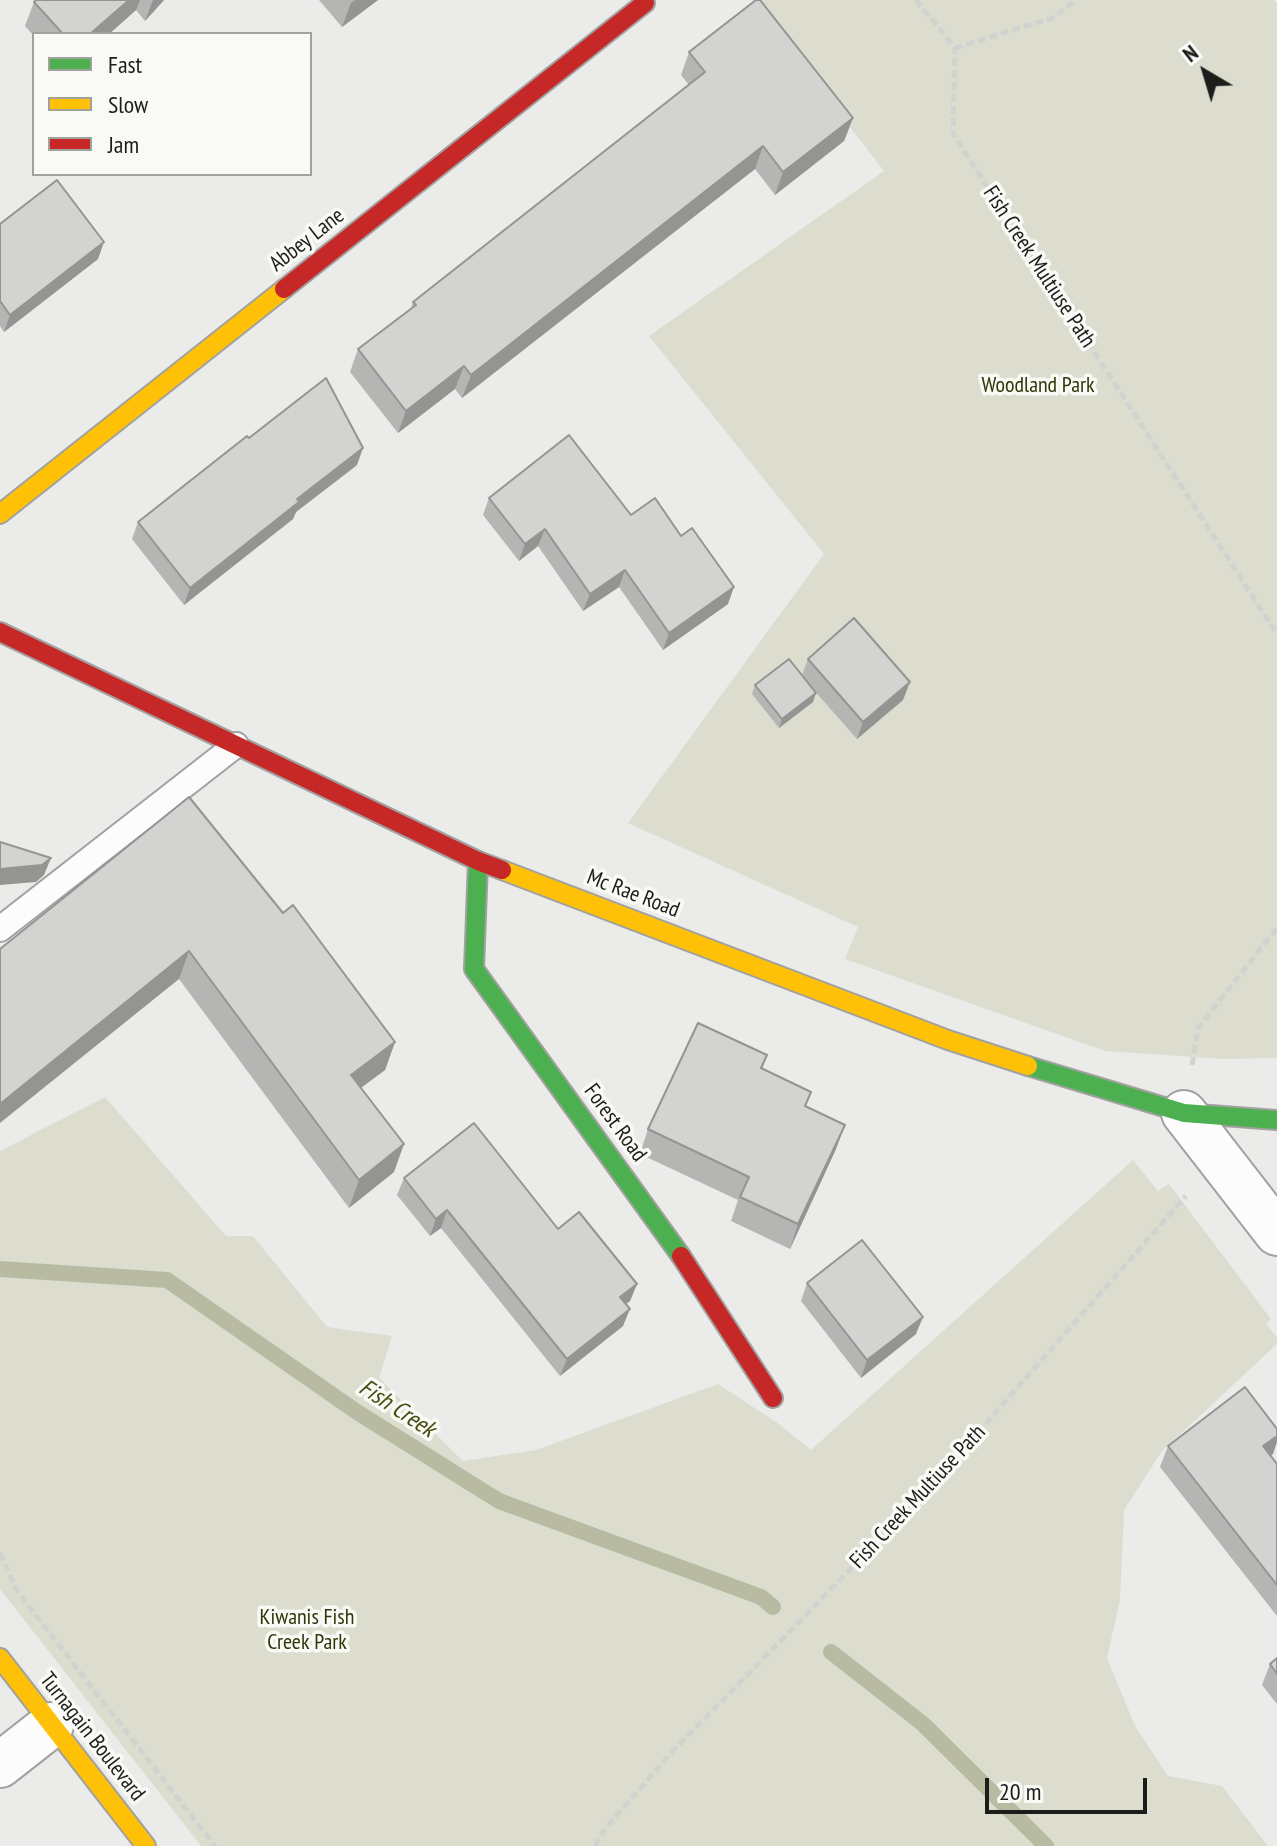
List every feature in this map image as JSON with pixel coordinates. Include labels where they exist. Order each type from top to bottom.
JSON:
[{"type":"street","name":"Abbey Lane","points":[[0,514],[645,3]]},
{"type":"street","name":"Mc Rae Road","points":[[0,632],[478,861],[948,1040],[1184,1113],[1277,1120]]},
{"type":"street","name":"Forest Road","points":[[478,861],[474,969],[704,1288],[773,1398]]},
{"type":"street","points":[[1184,1113],[1277,1233]]},
{"type":"street","name":"Turnagain Boulevard","points":[[0,1658],[146,1846]]},
{"type":"street","points":[[0,1765],[51,1725]]},
{"type":"lane","points":[[0,929],[236,745]]},
{"type":"path","points":[[916,0],[955,48],[1052,18],[1077,0]]},
{"type":"path","name":"Fish Creek Multiuse Path","points":[[955,48],[953,134],[1277,634]]},
{"type":"path","points":[[1193,1060],[1198,1028],[1277,928]]},
{"type":"path","name":"Fish Creek Multiuse Path","points":[[595,1846],[605,1829],[671,1753],[922,1496],[1191,1190]]},
{"type":"path","points":[[0,1553],[17,1591],[215,1846]]},
{"type":"green space","name":"Woodland Park","points":[[752,0],[1274,0],[1277,4],[1277,1058],[1223,1059],[1105,1051],[845,959],[858,927],[628,823],[824,554],[649,336],[884,171]]},
{"type":"green space","name":"Kiwanis Fish Creek Park","points":[[105,1097],[226,1236],[253,1236],[327,1327],[392,1336],[379,1378],[463,1461],[536,1450],[718,1384],[776,1422],[811,1450],[1133,1160],[1158,1191],[1169,1184],[1271,1319],[1266,1324],[1277,1337],[1277,1344],[1162,1451],[1124,1510],[1120,1600],[1107,1658],[1135,1726],[1168,1776],[1222,1786],[1268,1846],[201,1846],[0,1589],[0,1151]]},
{"type":"building","points":[[129,0],[92,32],[61,32],[34,2]]},
{"type":"building","points":[[760,0],[853,118],[783,172],[763,146],[471,375],[464,366],[406,411],[358,349],[416,305],[413,302],[705,72],[689,52]]},
{"type":"building","points":[[57,180],[104,242],[10,315],[0,301],[0,224]]},
{"type":"building","points":[[326,378],[363,448],[190,588],[138,522]]},
{"type":"building","points":[[569,435],[631,515],[655,498],[681,536],[692,528],[734,587],[669,633],[625,570],[590,594],[545,529],[525,544],[489,498]]},
{"type":"building","points":[[854,618],[910,682],[863,722],[808,659]]},
{"type":"building","points":[[789,659],[816,693],[782,719],[755,685]]},
{"type":"building","points":[[189,797],[283,913],[293,905],[395,1042],[351,1075],[404,1144],[359,1180],[189,951],[0,1104],[0,949]]},
{"type":"building","points":[[0,842],[51,858],[42,865],[0,869]]},
{"type":"building","points":[[698,1023],[767,1055],[761,1068],[811,1092],[805,1106],[845,1125],[798,1224],[740,1197],[749,1177],[648,1129]]},
{"type":"building","points":[[474,1123],[558,1229],[579,1212],[637,1284],[620,1297],[630,1309],[567,1359],[447,1210],[436,1219],[404,1178]]},
{"type":"building","points":[[862,1240],[923,1317],[867,1360],[807,1283]]},
{"type":"building","points":[[1245,1387],[1277,1429],[1277,1436],[1263,1446],[1277,1464],[1277,1585],[1168,1446]]},
{"type":"building","points":[[1277,1658],[1277,1674],[1270,1664]]},
{"type":"waterway","name":"Fish Creek","points":[[0,1269],[167,1280],[357,1412],[499,1501],[761,1597],[773,1607]]},
{"type":"waterway","name":"Fish Creek","points":[[831,1652],[923,1724],[1046,1846]]},
{"type":"traffic: fast","points":[[478,861],[474,969],[681,1256]]},
{"type":"traffic: fast","points":[[1028,1066],[1184,1113],[1277,1120]]},
{"type":"traffic: slow","points":[[0,514],[284,289]]},
{"type":"traffic: slow","points":[[502,870],[948,1040],[1028,1066]]},
{"type":"traffic: slow","points":[[0,1658],[146,1846]]},
{"type":"traffic: jam","points":[[284,289],[645,3]]},
{"type":"traffic: jam","points":[[0,632],[502,870]]},
{"type":"traffic: jam","points":[[681,1256],[773,1398]]}]
